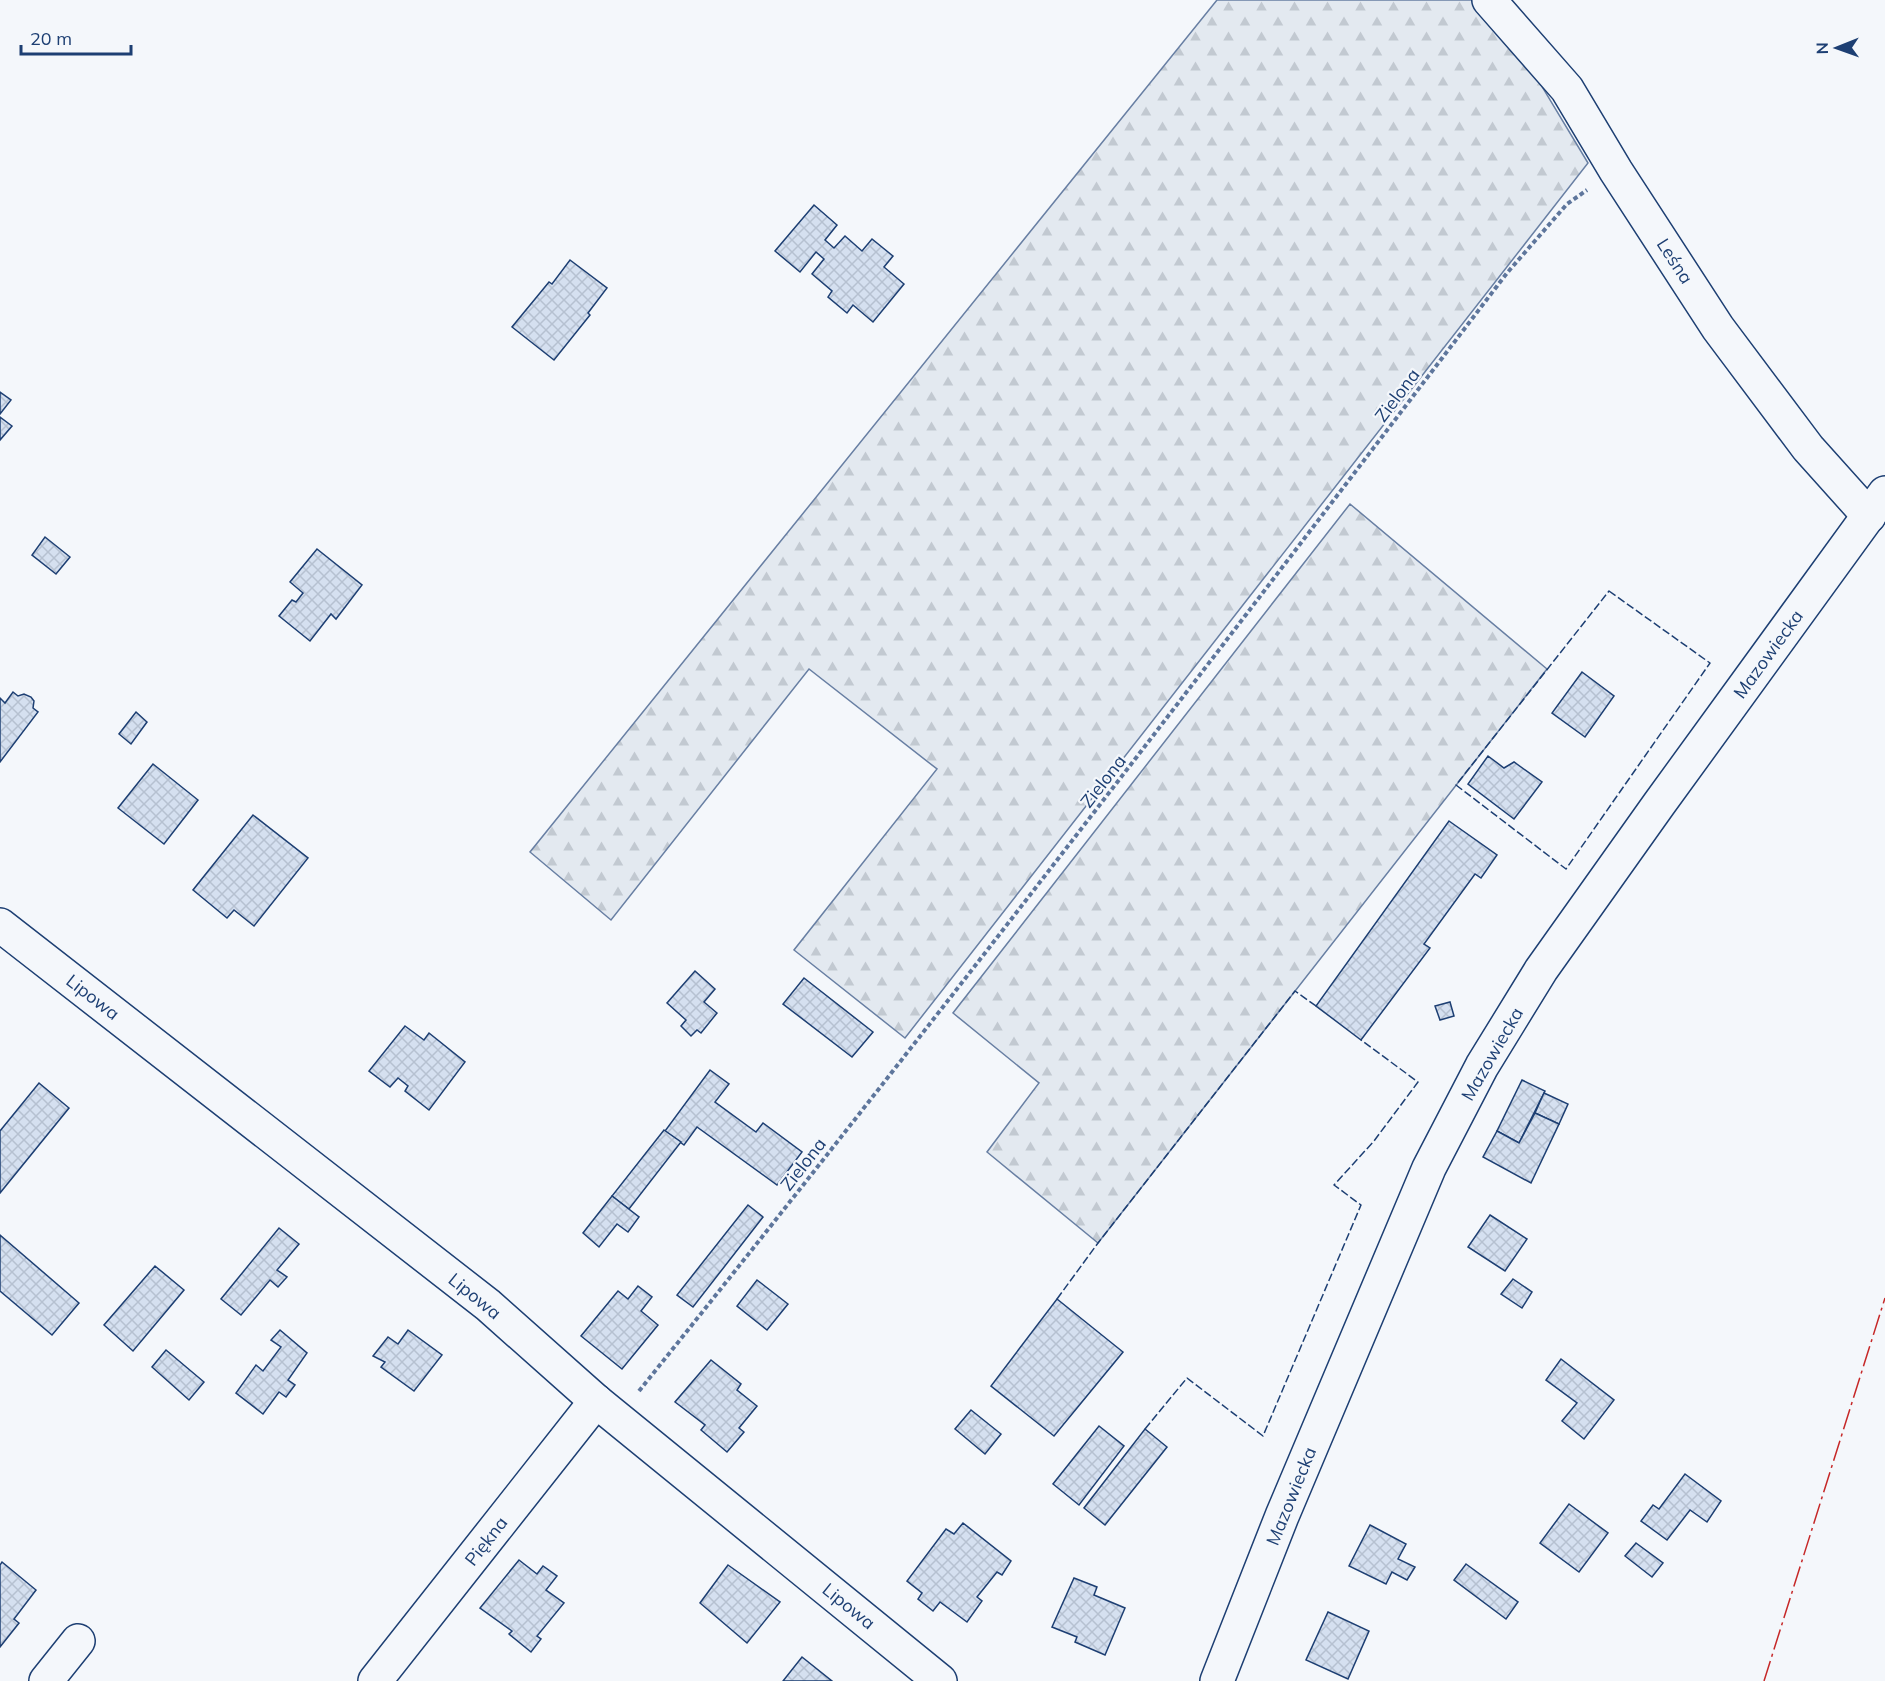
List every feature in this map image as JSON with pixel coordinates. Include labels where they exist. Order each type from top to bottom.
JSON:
[{"type":"street","name":"Leśna","points":[[1489,0],[1567,89],[1616,171],[1718,328],[1808,448],[1877,504]]},
{"type":"street","name":"Mazowiecka","points":[[1217,1681],[1282,1516],[1429,1168],[1482,1066],[1542,970],[1659,804],[1877,504]]},
{"type":"street","name":"Lipowa","points":[[0,925],[488,1305],[607,1409],[940,1681]]},
{"type":"street","name":"Piękna","points":[[375,1681],[607,1409]]},
{"type":"street","points":[[46,1681],[78,1641]]},
{"type":"path","name":"Zielona","points":[[607,1409],[769,1230],[1103,804],[1507,273],[1567,204],[1616,171]]},
{"type":"green space","points":[[1217,0],[1471,0],[1514,40],[1588,163],[905,1038],[794,950],[937,769],[809,669],[611,920],[530,852]]},
{"type":"green space","points":[[1350,504],[1547,669],[1098,1243],[987,1152],[1039,1083],[953,1013]]},
{"type":"building","points":[[814,205],[837,225],[825,240],[834,248],[845,236],[862,251],[872,239],[893,256],[884,267],[904,284],[873,322],[853,305],[847,313],[828,297],[832,291],[812,274],[824,259],[816,252],[800,272],[775,251]]},
{"type":"building","points":[[570,260],[607,288],[588,313],[590,315],[554,360],[512,327],[549,282],[552,284]]},
{"type":"building","points":[[0,392],[11,400],[0,414]]},
{"type":"building","points":[[0,417],[12,426],[0,440]]},
{"type":"building","points":[[45,537],[70,557],[56,574],[32,555]]},
{"type":"building","points":[[317,549],[362,585],[336,619],[331,614],[310,641],[279,616],[292,600],[296,602],[303,593],[290,582]]},
{"type":"building","points":[[1582,672],[1614,696],[1585,737],[1552,713]]},
{"type":"building","points":[[13,692],[18,696],[24,694],[31,697],[34,701],[33,708],[38,712],[0,762],[0,698],[5,703]]},
{"type":"building","points":[[136,712],[147,722],[131,744],[119,734]]},
{"type":"building","points":[[1488,756],[1504,768],[1514,762],[1542,782],[1514,819],[1468,784]]},
{"type":"building","points":[[153,764],[198,800],[164,844],[118,808]]},
{"type":"building","points":[[253,815],[308,858],[254,926],[234,910],[227,918],[193,890]]},
{"type":"building","points":[[1449,821],[1497,855],[1481,878],[1475,874],[1424,944],[1430,948],[1361,1040],[1316,1006]]},
{"type":"building","points":[[695,971],[715,989],[704,1002],[717,1013],[701,1033],[697,1030],[691,1036],[681,1026],[686,1020],[667,1003]]},
{"type":"building","points":[[804,978],[873,1032],[852,1057],[783,1004]]},
{"type":"building","points":[[1450,1002],[1454,1016],[1440,1020],[1435,1006]]},
{"type":"building","points":[[405,1026],[424,1040],[429,1033],[465,1062],[429,1110],[405,1091],[408,1086],[398,1078],[390,1087],[369,1071]]},
{"type":"building","points":[[710,1070],[729,1084],[715,1102],[756,1132],[763,1123],[802,1152],[777,1185],[697,1127],[684,1145],[665,1131]]},
{"type":"building","points":[[1522,1080],[1545,1091],[1519,1143],[1497,1131]]},
{"type":"building","points":[[39,1083],[69,1108],[0,1193],[0,1131]]},
{"type":"building","points":[[1544,1093],[1568,1104],[1559,1124],[1535,1113]]},
{"type":"building","points":[[1535,1113],[1559,1124],[1531,1183],[1483,1157],[1497,1131],[1519,1143]]},
{"type":"building","points":[[664,1130],[681,1142],[629,1209],[612,1196]]},
{"type":"building","points":[[612,1196],[639,1217],[628,1232],[617,1224],[599,1247],[583,1233]]},
{"type":"building","points":[[748,1205],[763,1217],[693,1307],[677,1295]]},
{"type":"building","points":[[1490,1215],[1527,1239],[1505,1271],[1468,1247]]},
{"type":"building","points":[[279,1228],[299,1244],[277,1270],[287,1277],[278,1287],[270,1280],[241,1315],[221,1299]]},
{"type":"building","points":[[0,1235],[79,1303],[52,1335],[0,1291]]},
{"type":"building","points":[[155,1266],[184,1290],[133,1351],[104,1325]]},
{"type":"building","points":[[1513,1279],[1532,1292],[1522,1308],[1501,1294]]},
{"type":"building","points":[[757,1280],[788,1304],[767,1330],[737,1306]]},
{"type":"building","points":[[638,1286],[652,1297],[641,1311],[658,1325],[622,1369],[581,1336],[618,1291],[628,1299]]},
{"type":"building","points":[[1057,1299],[1123,1352],[1054,1436],[991,1386]]},
{"type":"building","points":[[280,1330],[307,1353],[288,1380],[295,1385],[286,1397],[279,1392],[263,1414],[236,1393],[256,1365],[263,1371],[281,1347],[271,1340]]},
{"type":"building","points":[[408,1330],[442,1355],[414,1391],[381,1367],[385,1362],[373,1356],[388,1337],[398,1344]]},
{"type":"building","points":[[166,1350],[204,1382],[189,1400],[152,1367]]},
{"type":"building","points":[[1561,1359],[1614,1400],[1584,1439],[1562,1421],[1577,1403],[1546,1380]]},
{"type":"building","points":[[711,1360],[741,1384],[737,1390],[757,1406],[739,1428],[744,1432],[727,1452],[701,1430],[705,1425],[675,1402]]},
{"type":"building","points":[[971,1410],[1001,1434],[985,1454],[955,1429]]},
{"type":"building","points":[[1099,1426],[1124,1446],[1079,1505],[1053,1484]]},
{"type":"building","points":[[1145,1429],[1167,1447],[1105,1525],[1084,1508]]},
{"type":"building","points":[[1685,1474],[1721,1501],[1707,1522],[1690,1510],[1667,1540],[1641,1521],[1653,1505],[1659,1509]]},
{"type":"building","points":[[1569,1504],[1608,1533],[1579,1572],[1540,1543]]},
{"type":"building","points":[[963,1523],[1011,1561],[1002,1575],[997,1572],[977,1597],[982,1601],[967,1622],[940,1602],[933,1611],[918,1599],[922,1593],[907,1581],[946,1529],[954,1534]]},
{"type":"building","points":[[1370,1525],[1406,1544],[1398,1559],[1415,1567],[1407,1580],[1392,1572],[1386,1584],[1349,1566]]},
{"type":"building","points":[[1636,1543],[1663,1563],[1652,1577],[1625,1556]]},
{"type":"building","points":[[519,1560],[537,1574],[543,1566],[557,1576],[546,1590],[564,1603],[537,1636],[541,1639],[531,1652],[509,1634],[512,1631],[480,1608]]},
{"type":"building","points":[[2,1562],[36,1590],[14,1619],[19,1623],[0,1647],[0,1565]]},
{"type":"building","points":[[1466,1564],[1518,1602],[1506,1619],[1454,1580]]},
{"type":"building","points":[[728,1565],[780,1602],[747,1643],[700,1603]]},
{"type":"building","points":[[1074,1578],[1097,1587],[1094,1595],[1125,1608],[1105,1655],[1075,1642],[1077,1637],[1052,1627]]},
{"type":"building","points":[[1328,1612],[1369,1631],[1348,1679],[1306,1660]]},
{"type":"building","points":[[802,1657],[832,1681],[783,1681]]},
{"type":"fence","points":[[1609,591],[1710,663],[1566,869],[1456,785],[1609,591]]},
{"type":"fence","points":[[1057,1299],[1295,991],[1316,1006]]},
{"type":"fence","points":[[1145,1429],[1187,1378],[1263,1436],[1361,1205],[1334,1185],[1374,1141],[1418,1082],[1361,1040]]},
{"type":"power","points":[[1764,1681],[1885,1298]]}]
